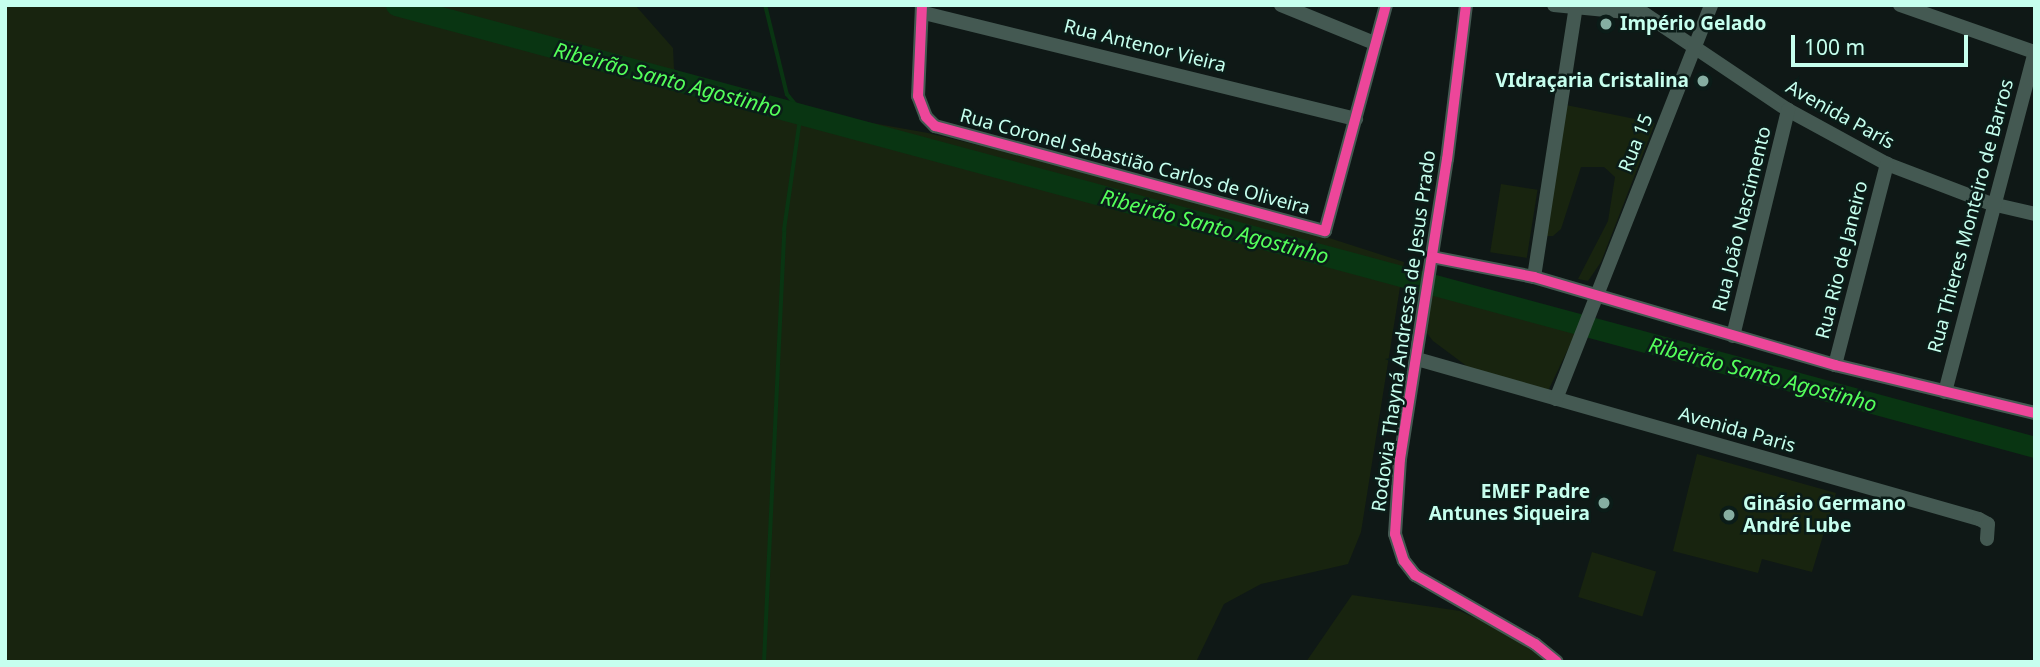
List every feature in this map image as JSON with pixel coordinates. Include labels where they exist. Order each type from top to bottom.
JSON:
[{"type":"street","points":[[1281,5],[1374,43]]},
{"type":"street","points":[[1356,119],[1386,5]]},
{"type":"street","name":"Rodovia Thayná Andressa de Jesus Prado","points":[[1466,5],[1393,520],[1404,561],[1415,575],[1535,643],[1557,662]]},
{"type":"street","points":[[1554,5],[1646,9]]},
{"type":"street","name":"Rua 15","points":[[1556,399],[1712,5]]},
{"type":"street","points":[[1900,5],[2035,52]]},
{"type":"street","points":[[1534,277],[1576,7]]},
{"type":"street","name":"Rua Antenor Vieira","points":[[923,9],[1356,119]]},
{"type":"street","name":"Rua Coronel Sebastião Carlos de Oliveira","points":[[923,9],[918,96],[926,117],[935,126],[1325,231],[1356,119]]},
{"type":"street","name":"Avenida París","points":[[1646,9],[1694,50],[1788,110],[1887,164],[1992,204],[2035,214]]},
{"type":"street","name":"Rua Thieres Monteiro de Barros","points":[[1945,392],[1992,204],[2035,52]]},
{"type":"street","name":"Rua João Nascimento","points":[[1733,336],[1788,110]]},
{"type":"street","name":"Rua Rio de Janeiro","points":[[1835,365],[1887,164]]},
{"type":"street","points":[[1430,263],[1534,277],[1835,365],[2035,413]]},
{"type":"street","name":"Avenida Paris","points":[[1417,359],[1979,519],[1988,524],[1987,539]]},
{"type":"green space","points":[[5,5],[635,5],[673,48],[674,69],[699,84],[799,110],[928,133],[1226,205],[1404,262],[1361,532],[1348,564],[1261,584],[1224,604],[1196,662],[5,662]]},
{"type":"green space","points":[[1561,104],[1655,123],[1601,262],[1588,281],[1578,279],[1608,221],[1615,177],[1604,167],[1581,167],[1561,229],[1553,236],[1540,236]]},
{"type":"green space","points":[[1501,184],[1538,190],[1527,258],[1490,252]]},
{"type":"green space","points":[[1432,283],[1579,326],[1548,391],[1472,370],[1433,341],[1426,332]]},
{"type":"green space","name":"Ginásio Germano André Lube","points":[[1697,454],[1836,493],[1812,572],[1762,559],[1758,573],[1673,551]]},
{"type":"green space","points":[[1592,552],[1656,572],[1642,617],[1578,597]]},
{"type":"green space","points":[[1352,595],[1460,611],[1529,643],[1552,662],[1306,662]]},
{"type":"waterway","name":"Ribeirão Santo Agostinho","points":[[396,5],[2035,447]]},
{"type":"waterway","points":[[764,662],[784,230],[801,112],[787,95],[765,5]]},
{"type":"cycle path","points":[[922,5],[918,96],[926,117],[935,126],[1325,231],[1386,5]]},
{"type":"cycle path","points":[[1466,5],[1447,159],[1400,459],[1395,534],[1404,561],[1415,575],[1535,644],[1557,662]]},
{"type":"cycle path","points":[[1432,257],[1534,277],[1835,365],[2035,413]]},
{"type":"place","name":"Império Gelado","points":[[1606,24]]},
{"type":"place","name":"VIdraçaria Cristalina","points":[[1703,81]]},
{"type":"place","name":"EMEF Padre Antunes Siqueira","points":[[1604,503]]},
{"type":"place","name":"Ginásio Germano André Lube","points":[[1729,515]]}]
